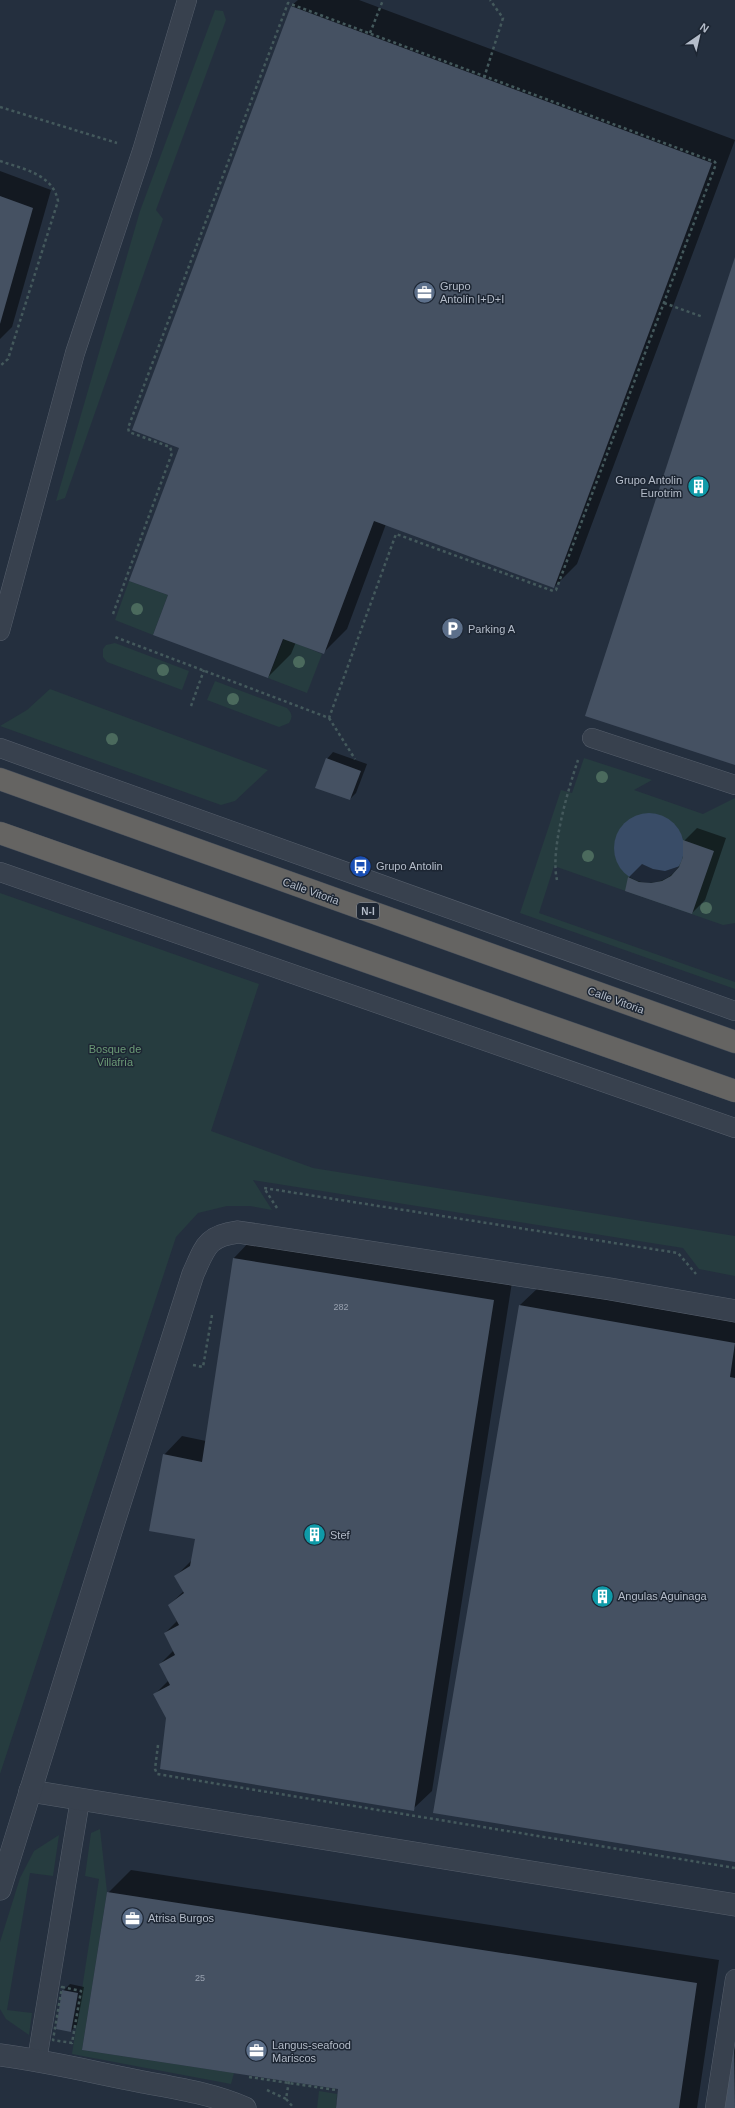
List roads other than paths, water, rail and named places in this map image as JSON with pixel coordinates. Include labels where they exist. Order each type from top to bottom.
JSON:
[{"type":"highway","name":"Calle Vitoria","points":[[0,779],[735,1042]]},
{"type":"highway","points":[[0,834],[735,1091]]},
{"type":"street","points":[[0,1889],[193,1274],[206,1246],[220,1234],[238,1232],[610,1289],[735,1311]]},
{"type":"street","points":[[30,1791],[735,1905]]},
{"type":"street","points":[[0,2055],[37,2060],[198,2093],[245,2108]]},
{"type":"lane","points":[[0,631],[75,353],[142,151],[187,0]]},
{"type":"lane","points":[[592,738],[735,785]]},
{"type":"lane","points":[[0,748],[735,1011]]},
{"type":"lane","points":[[0,872],[735,1128]]},
{"type":"lane","points":[[37,2060],[80,1800]]},
{"type":"lane","points":[[715,2108],[735,1979]]},
{"type":"water","points":[[649,813],[662,816],[674,823],[681,835],[684,848],[681,861],[674,873],[662,880],[649,883],[636,880],[624,873],[617,861],[614,848],[617,835],[624,823],[636,816]]},
{"type":"place","name":"Grupo Antolín I+D+I","points":[[424,292]]},
{"type":"place","name":"Grupo Antolin Eurotrim","points":[[698,486]]},
{"type":"place","name":"Parking A","points":[[452,629]]},
{"type":"place","name":"Grupo Antolin","points":[[360,866]]},
{"type":"place","name":"Stef","points":[[315,1535]]},
{"type":"place","name":"Angulas Aguinaga","points":[[602,1596]]},
{"type":"place","name":"Atrisa Burgos","points":[[132,1918]]},
{"type":"place","name":"Langus-seafood Mariscos","points":[[257,2051]]},
{"type":"park label","name":"Bosque de Villafría","points":[[115,1055]]}]
